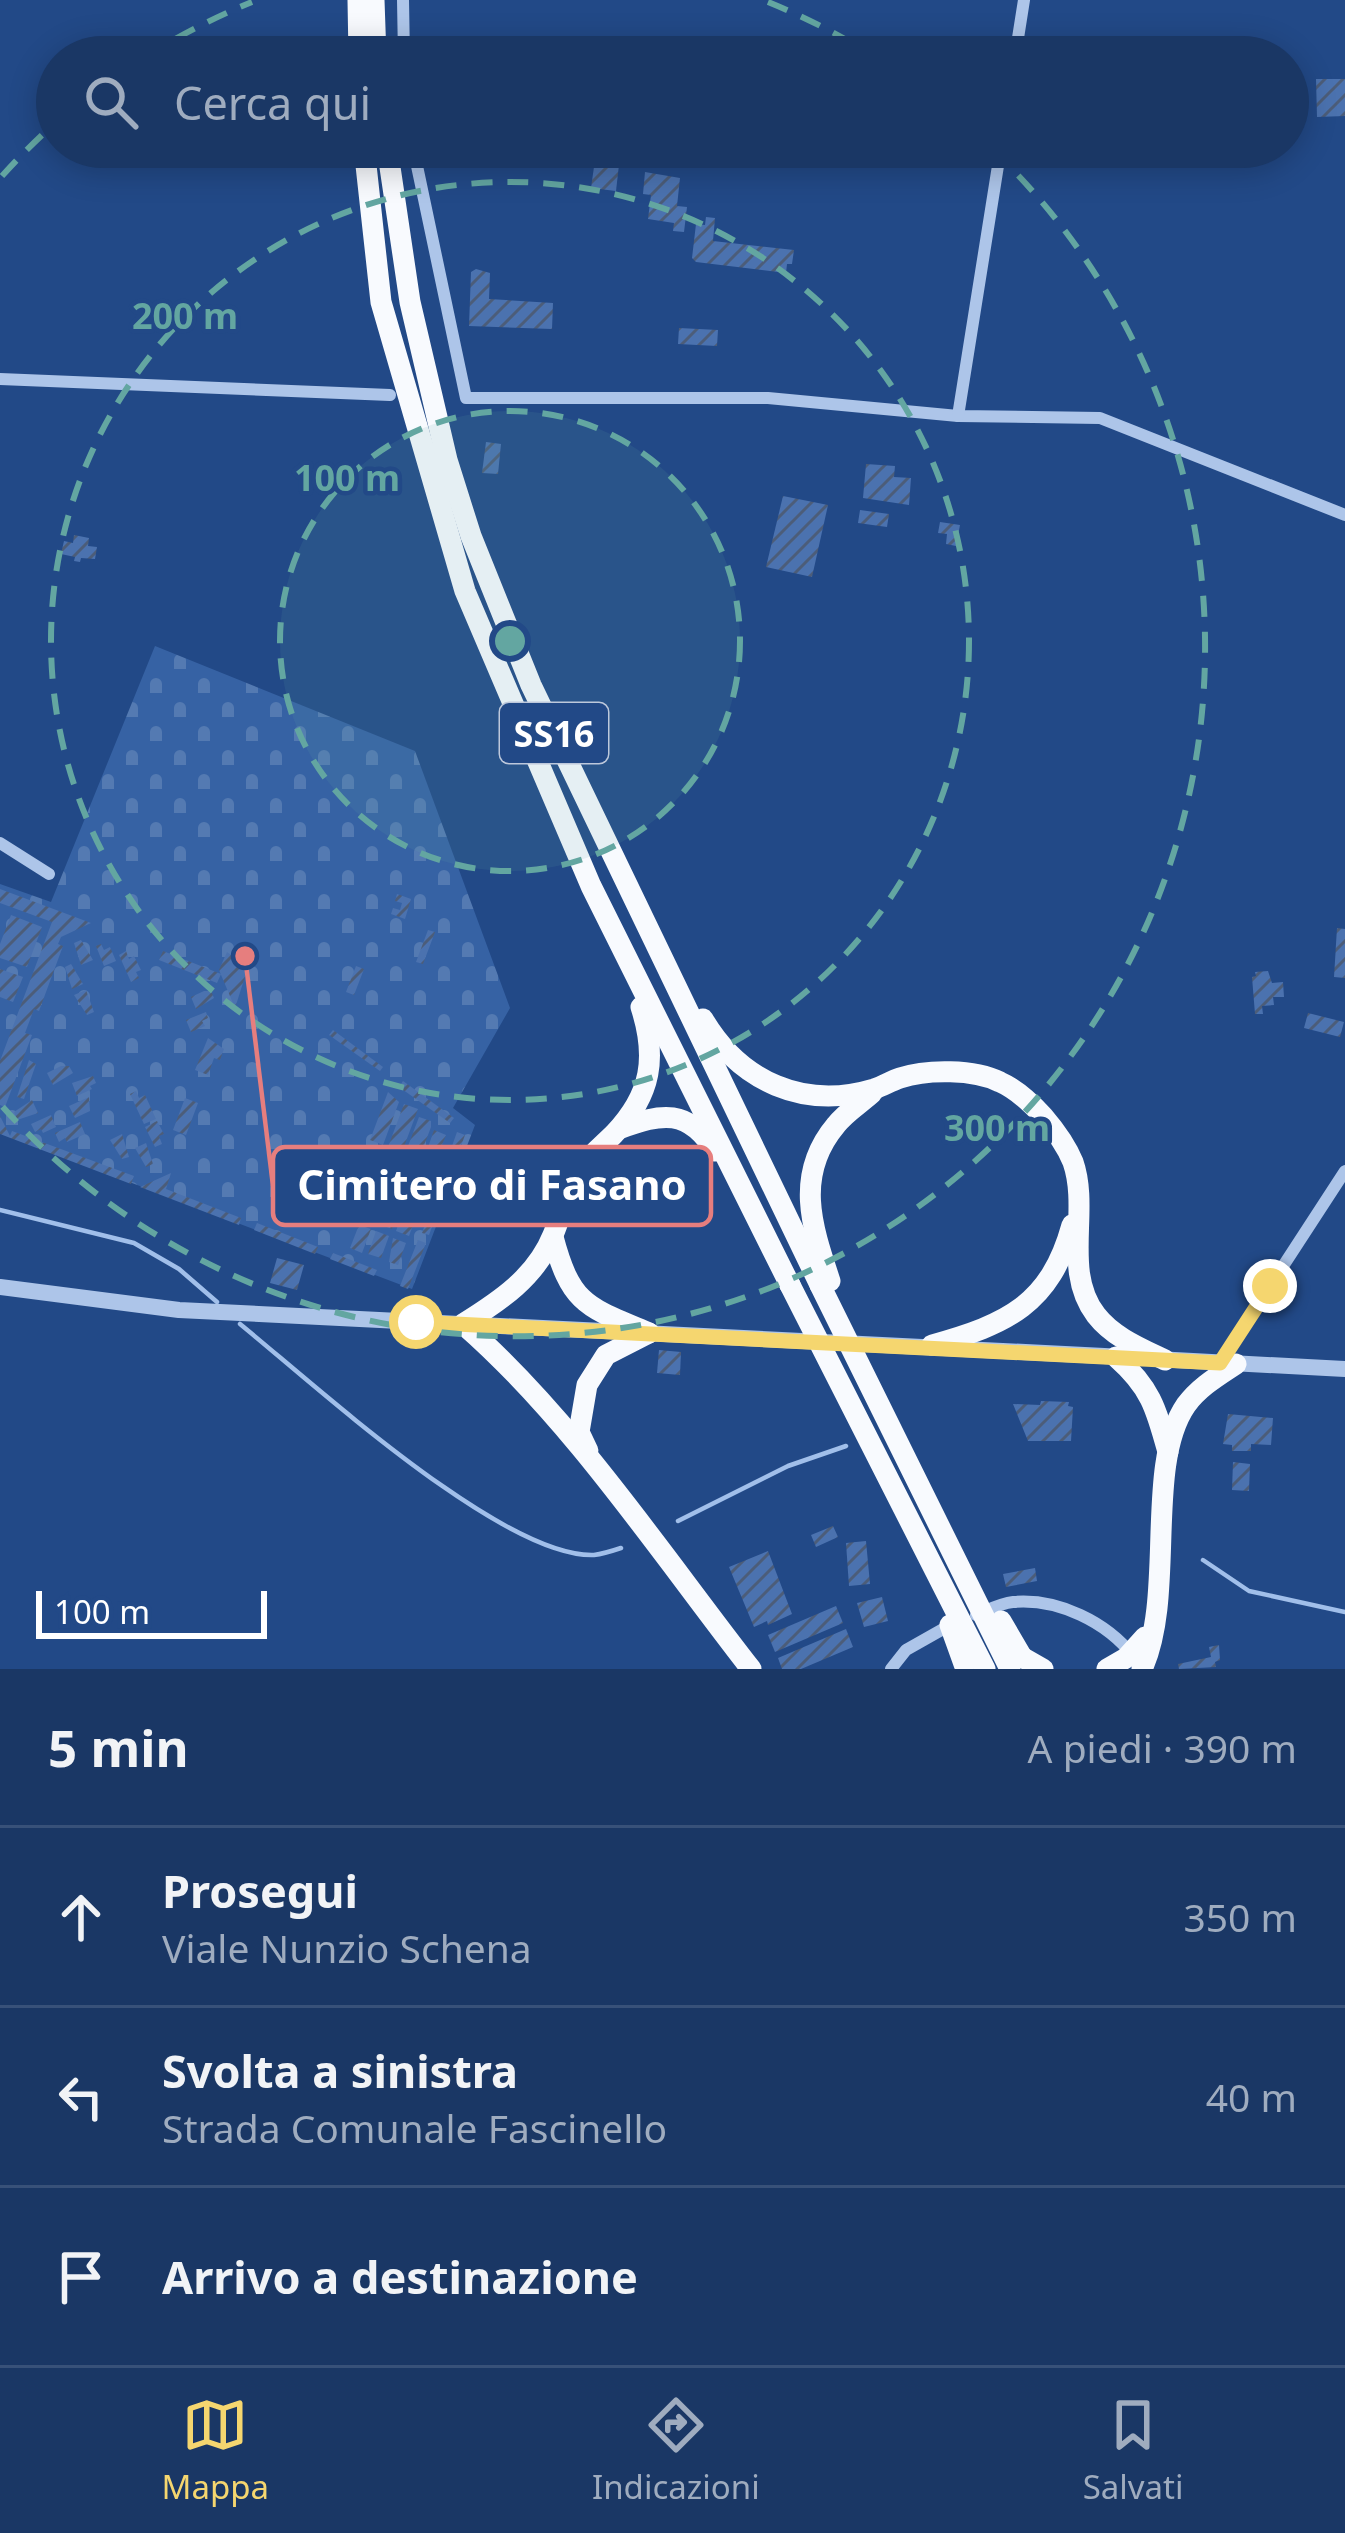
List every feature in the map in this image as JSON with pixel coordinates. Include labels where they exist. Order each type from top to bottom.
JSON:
[{"type":"highway","points":[[358,0],[359,36]]},
{"type":"highway","points":[[374,0],[375,36]]},
{"type":"highway","name":"SS16","points":[[366,168],[381,302],[465,591],[591,886],[923,1552],[971,1667]]},
{"type":"highway","name":"SS16","points":[[390,168],[410,302],[447,460],[471,536],[531,685],[950,1548],[1016,1663]]},
{"type":"highway","points":[[591,886],[652,1041],[649,1075],[619,1129],[584,1163],[564,1197],[553,1237],[518,1287],[463,1324],[505,1360],[751,1669]]},
{"type":"highway","points":[[637,904],[710,1030],[745,1072],[791,1094],[836,1097],[902,1077],[956,1072],[998,1080],[1029,1101],[1058,1133],[1074,1164],[1079,1280],[1095,1314],[1121,1338],[1165,1360]]},
{"type":"highway","points":[[826,1286],[809,1217],[811,1174],[834,1126],[877,1088]]},
{"type":"highway","points":[[619,1129],[654,1116],[680,1118],[706,1138],[758,1217]]},
{"type":"highway","points":[[932,1345],[1012,1318],[1040,1292],[1064,1252],[1078,1201]]},
{"type":"highway","points":[[553,1237],[565,1281],[590,1308],[649,1333]]},
{"type":"highway","points":[[598,1473],[579,1432],[587,1385],[606,1355],[649,1333]]},
{"type":"highway","points":[[1116,1357],[1139,1377],[1153,1399],[1168,1452]]},
{"type":"highway","points":[[1107,1669],[1146,1650],[1168,1452],[1184,1408],[1228,1363]]},
{"type":"highway","points":[[1016,1663],[1043,1669]]},
{"type":"street","points":[[403,0],[404,36]]},
{"type":"street","points":[[1018,36],[1024,0]]},
{"type":"street","points":[[417,168],[466,398],[768,398],[958,416],[1100,418],[1345,515]]},
{"type":"street","points":[[958,416],[998,168]]},
{"type":"street","points":[[0,379],[389,395]]},
{"type":"street","points":[[0,843],[49,874]]},
{"type":"street","points":[[1228,1363],[1345,1171]]},
{"type":"street","points":[[0,1287],[178,1310],[1345,1369]]},
{"type":"street","points":[[891,1669],[906,1650],[934,1631],[1011,1601],[1059,1606],[1146,1650]]},
{"type":"green space","points":[[155,646],[415,751],[510,1008],[453,1108],[475,1125],[412,1289],[0,1133],[0,884],[51,902]]},
{"type":"building","points":[[1316,79],[1345,79],[1345,116],[1317,117]]},
{"type":"building","points":[[594,168],[619,168],[616,191],[591,188]]},
{"type":"building","points":[[645,172],[680,178],[677,206],[687,207],[684,232],[673,231],[674,223],[648,219],[651,195],[643,194]]},
{"type":"building","points":[[706,217],[715,218],[713,241],[794,250],[792,264],[787,264],[786,273],[696,262],[692,258],[696,224],[705,225]]},
{"type":"building","points":[[471,272],[490,273],[489,299],[553,303],[552,329],[469,326]]},
{"type":"building","points":[[679,328],[718,330],[717,346],[678,344]]},
{"type":"building","points":[[486,442],[501,444],[498,474],[482,473]]},
{"type":"building","points":[[866,464],[895,466],[894,477],[911,478],[909,505],[863,498]]},
{"type":"building","points":[[783,496],[828,505],[812,577],[766,567]]},
{"type":"building","points":[[860,510],[889,514],[887,527],[858,523]]},
{"type":"building","points":[[940,522],[960,525],[956,546],[946,544],[947,534],[938,533]]},
{"type":"building","points":[[74,535],[89,538],[88,546],[97,547],[95,559],[81,558],[80,562],[61,554],[64,541],[73,543]]},
{"type":"building","points":[[0,889],[91,923],[61,937],[58,944],[63,946],[39,1011],[34,1009],[25,1033],[32,1035],[5,1107],[0,1105],[0,1061],[52,922],[0,903]]},
{"type":"building","points":[[397,894],[411,899],[405,919],[391,914],[393,908],[400,910]]},
{"type":"building","points":[[11,915],[42,927],[27,967],[0,958]]},
{"type":"building","points":[[1337,928],[1345,929],[1345,978],[1334,977]]},
{"type":"building","points":[[428,930],[435,932],[423,964],[416,962]]},
{"type":"building","points":[[81,940],[93,960],[81,965],[74,943]]},
{"type":"building","points":[[101,944],[104,950],[110,947],[116,961],[104,966],[96,946]]},
{"type":"building","points":[[126,951],[141,970],[131,982],[119,955]]},
{"type":"building","points":[[163,951],[221,974],[217,983],[159,960]]},
{"type":"building","points":[[227,952],[248,967],[235,1008],[219,970]]},
{"type":"building","points":[[71,964],[83,984],[72,989],[65,967]]},
{"type":"building","points":[[356,966],[364,969],[354,995],[346,992]]},
{"type":"building","points":[[0,969],[23,977],[13,1002],[0,997]]},
{"type":"building","points":[[1268,971],[1272,983],[1283,982],[1284,997],[1273,997],[1274,1005],[1262,1006],[1263,1014],[1255,1014],[1252,977],[1255,972]]},
{"type":"building","points":[[86,990],[94,1012],[87,1015],[74,995]]},
{"type":"building","points":[[211,991],[214,998],[196,1009],[191,997]]},
{"type":"building","points":[[206,1012],[205,1026],[191,1032],[186,1020]]},
{"type":"building","points":[[1308,1013],[1344,1022],[1340,1037],[1304,1028]]},
{"type":"building","points":[[333,1030],[383,1067],[380,1071],[329,1035]]},
{"type":"building","points":[[208,1038],[224,1049],[220,1060],[214,1058],[208,1075],[195,1070]]},
{"type":"building","points":[[29,1060],[36,1064],[24,1099],[17,1097]]},
{"type":"building","points":[[69,1066],[73,1073],[53,1085],[47,1073]]},
{"type":"building","points":[[93,1076],[92,1089],[77,1096],[72,1083]]},
{"type":"building","points":[[403,1081],[454,1118],[450,1123],[399,1087]]},
{"type":"building","points":[[136,1091],[139,1098],[145,1095],[156,1119],[144,1124],[130,1094]]},
{"type":"building","points":[[388,1092],[399,1102],[383,1145],[370,1140]]},
{"type":"building","points":[[89,1097],[90,1111],[75,1118],[69,1106]]},
{"type":"building","points":[[185,1098],[198,1103],[186,1135],[173,1130]]},
{"type":"building","points":[[32,1100],[38,1113],[17,1120],[14,1112]]},
{"type":"building","points":[[404,1104],[418,1109],[402,1152],[388,1147]]},
{"type":"building","points":[[51,1115],[56,1127],[35,1132],[31,1124]]},
{"type":"building","points":[[0,1116],[10,1136],[12,1131],[134,1176],[131,1184],[0,1134]]},
{"type":"building","points":[[419,1117],[431,1121],[431,1127],[419,1159],[405,1154]]},
{"type":"building","points":[[157,1121],[164,1134],[159,1136],[162,1144],[155,1147],[145,1127]]},
{"type":"building","points":[[80,1122],[85,1134],[59,1142],[55,1133]]},
{"type":"building","points":[[434,1130],[446,1135],[440,1150],[433,1148],[435,1163],[424,1159]]},
{"type":"building","points":[[457,1132],[465,1135],[444,1194],[436,1191]]},
{"type":"building","points":[[122,1134],[129,1157],[122,1159],[110,1140]]},
{"type":"building","points":[[146,1143],[153,1164],[146,1167],[135,1148]]},
{"type":"building","points":[[171,1173],[166,1189],[241,1218],[239,1225],[140,1187]]},
{"type":"building","points":[[436,1194],[443,1197],[429,1235],[422,1233]]},
{"type":"building","points":[[387,1203],[399,1207],[392,1229],[379,1224]]},
{"type":"building","points":[[404,1209],[417,1214],[409,1236],[396,1231]]},
{"type":"building","points":[[257,1223],[318,1247],[315,1254],[254,1230]]},
{"type":"building","points":[[359,1225],[371,1229],[362,1253],[350,1248]]},
{"type":"building","points":[[376,1231],[389,1236],[381,1258],[368,1254]]},
{"type":"building","points":[[393,1238],[406,1243],[398,1265],[389,1262]]},
{"type":"building","points":[[418,1240],[426,1243],[408,1289],[400,1286]]},
{"type":"building","points":[[333,1253],[377,1270],[374,1276],[330,1259]]},
{"type":"building","points":[[277,1258],[304,1265],[297,1290],[270,1283]]},
{"type":"building","points":[[659,1350],[681,1352],[680,1375],[657,1373]]},
{"type":"building","points":[[1041,1401],[1069,1402],[1073,1407],[1071,1441],[1028,1441],[1013,1404],[1040,1405]]},
{"type":"building","points":[[1228,1414],[1273,1418],[1271,1445],[1251,1444],[1251,1451],[1232,1451],[1232,1445],[1223,1444]]},
{"type":"building","points":[[1233,1462],[1250,1464],[1249,1491],[1232,1490]]},
{"type":"building","points":[[833,1526],[838,1537],[816,1547],[811,1535]]},
{"type":"building","points":[[866,1541],[870,1584],[849,1586],[846,1543]]},
{"type":"building","points":[[768,1551],[792,1614],[754,1627],[729,1567]]},
{"type":"building","points":[[1035,1568],[1037,1581],[1006,1587],[1003,1574]]},
{"type":"building","points":[[882,1597],[888,1621],[864,1627],[857,1603]]},
{"type":"building","points":[[836,1606],[843,1623],[775,1652],[768,1635]]},
{"type":"building","points":[[846,1629],[853,1647],[801,1669],[782,1669],[778,1658]]},
{"type":"building","points":[[1219,1645],[1216,1667],[1179,1669],[1178,1664],[1211,1657],[1209,1647]]},
{"type":"waterway","points":[[0,1210],[134,1243],[179,1269],[217,1302]]},
{"type":"waterway","points":[[240,1324],[411,1463],[511,1529],[556,1548],[594,1555],[621,1548]]},
{"type":"waterway","points":[[678,1521],[788,1466],[846,1446]]},
{"type":"waterway","points":[[1203,1560],[1249,1591],[1345,1612]]},
{"type":"place","name":"Cimitero di Fasano","points":[[245,956]]},
{"type":"route","points":[[416,1322],[1220,1363],[1270,1286]]}]
